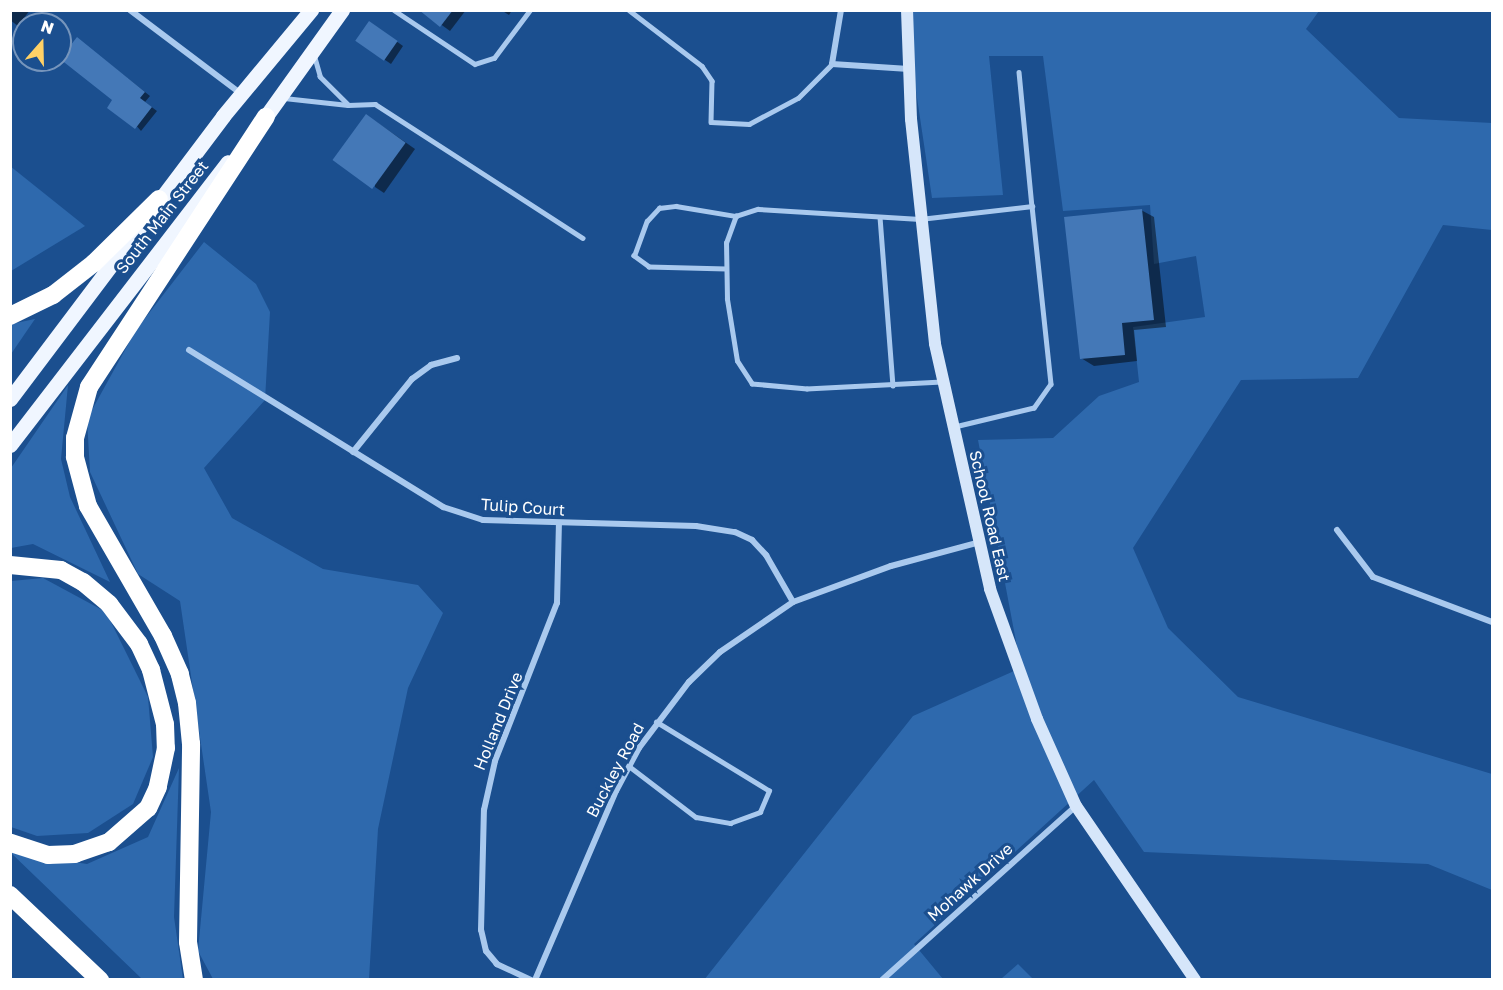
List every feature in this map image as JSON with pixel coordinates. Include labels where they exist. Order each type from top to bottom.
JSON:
[{"type":"highway","points":[[194,980],[188,942],[191,744],[187,702],[180,674],[164,636],[88,506],[78,477],[75,438],[89,387],[266,117]]},
{"type":"highway","points":[[10,316],[53,296],[94,262],[159,199]]},
{"type":"highway","points":[[10,565],[61,570],[83,582],[109,604],[139,644],[151,670],[165,724],[166,748],[158,787],[148,808],[109,842],[75,854],[48,855],[10,843]]},
{"type":"highway","points":[[10,894],[100,980]]},
{"type":"main road","name":"South Main Street","points":[[10,399],[106,275],[159,199],[241,94],[311,10]]},
{"type":"main road","name":"South Main Street","points":[[10,445],[186,212],[281,98],[342,10]]},
{"type":"street","points":[[130,10],[241,94]]},
{"type":"street","points":[[841,10],[832,64],[909,69]]},
{"type":"street","name":"School Road East","points":[[907,10],[920,219],[942,382],[977,543],[990,589],[1037,719],[1076,806],[1195,980]]},
{"type":"street","name":"Tulip Court","points":[[189,350],[443,507],[483,520],[696,526],[735,532],[752,540],[766,555],[793,602]]},
{"type":"street","points":[[353,452],[412,379],[431,365],[457,358]]},
{"type":"street","name":"Holland Drive","points":[[533,980],[497,964],[486,951],[481,930],[484,810],[495,760],[557,603],[559,523]]},
{"type":"street","points":[[1337,530],[1373,577],[1492,621]]},
{"type":"street","name":"Buckley Road","points":[[533,980],[629,766],[656,722],[720,652],[793,602],[891,566],[977,543]]},
{"type":"street","name":"Mohawk Drive","points":[[882,980],[1076,806]]},
{"type":"lane","points":[[394,10],[475,64],[494,58],[530,10]]},
{"type":"lane","points":[[629,10],[702,66],[712,81],[711,122],[749,124],[798,98],[832,64]]},
{"type":"lane","points":[[313,52],[320,77],[348,105]]},
{"type":"lane","points":[[952,428],[1034,408],[1051,384],[1019,72]]},
{"type":"lane","points":[[281,98],[348,105],[375,104],[583,238]]},
{"type":"lane","points":[[726,269],[649,267],[634,256],[647,221],[659,208],[676,206],[736,216],[758,209],[920,219],[1032,206]]},
{"type":"lane","points":[[736,216],[726,243],[727,299],[737,361],[752,384],[774,389],[942,382]]},
{"type":"lane","points":[[880,217],[893,385]]},
{"type":"lane","points":[[629,766],[696,817],[730,823],[760,812],[769,791],[656,722]]},
{"type":"shaded area","points":[[904,11],[1319,11],[1306,29],[1399,118],[1492,123],[1492,230],[1443,225],[1358,378],[1241,380],[1133,548],[1168,628],[1238,697],[1492,774],[1492,890],[1428,864],[1144,852],[1094,780],[914,944],[943,979],[704,980],[913,716],[1021,668],[978,440],[1053,438],[1099,396],[1139,382],[1133,327],[1205,317],[1196,256],[1154,264],[1150,205],[1063,211],[1043,56],[989,56],[1003,195],[932,198]]},
{"type":"shaded area","points":[[10,166],[85,226],[11,271],[10,271]]},
{"type":"shaded area","points":[[204,242],[256,284],[270,312],[265,400],[204,468],[232,518],[323,569],[418,585],[443,613],[408,688],[378,829],[369,979],[213,979],[198,951],[211,812],[180,601],[138,574],[90,472],[87,419],[136,330]]},
{"type":"shaded area","points":[[35,319],[11,354],[11,324]]},
{"type":"shaded area","points":[[68,385],[61,459],[70,497],[110,582],[33,544],[11,548],[11,468]]},
{"type":"shaded area","points":[[43,578],[106,612],[148,697],[153,757],[133,804],[88,833],[37,836],[11,827],[11,581]]},
{"type":"shaded area","points":[[179,768],[174,917],[183,979],[142,979],[10,852],[87,864],[148,837]]},
{"type":"shaded area","points":[[1018,964],[1033,979],[1001,979]]},
{"type":"building","points":[[419,10],[453,10],[440,27]]},
{"type":"building","points":[[369,21],[398,41],[384,61],[355,41]]},
{"type":"building","points":[[77,37],[145,92],[140,98],[152,107],[135,129],[107,108],[112,100],[72,68],[72,43]]},
{"type":"building","points":[[366,114],[406,143],[372,189],[332,160]]},
{"type":"building","points":[[1142,209],[1154,320],[1122,323],[1125,355],[1080,359],[1064,217]]}]
